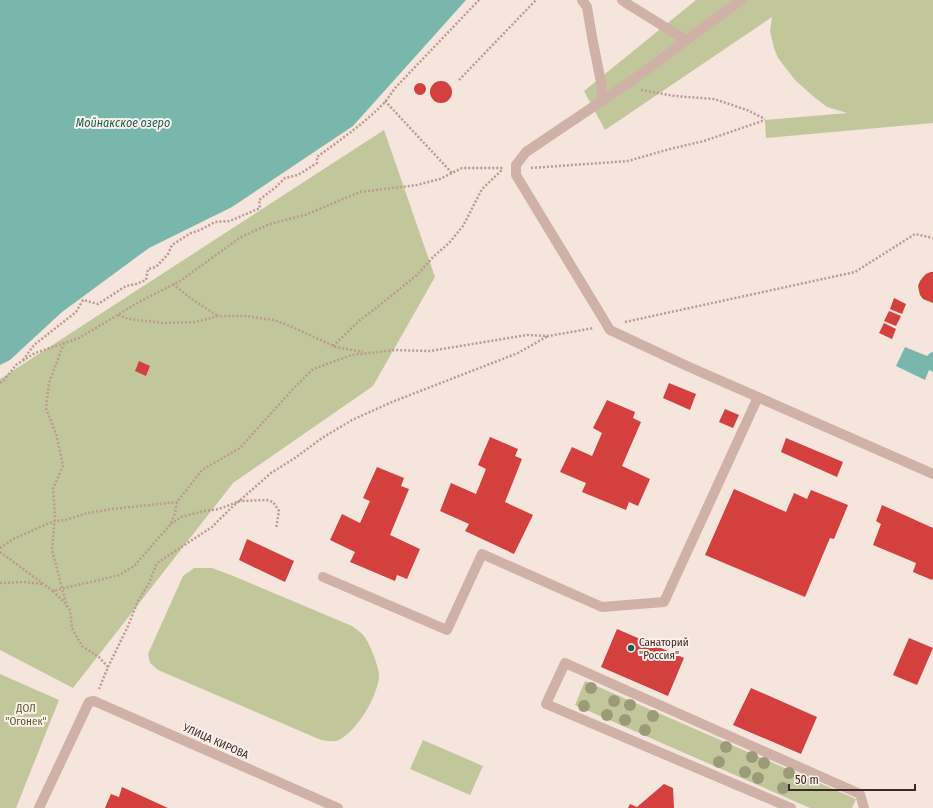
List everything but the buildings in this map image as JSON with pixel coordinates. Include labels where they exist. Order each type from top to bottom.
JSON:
[{"type":"street","points":[[582,0],[587,7],[601,82],[602,101]]},
{"type":"street","points":[[622,0],[686,40]]},
{"type":"street","points":[[741,0],[618,90],[526,152],[516,165],[516,175],[610,330],[687,366],[933,474]]},
{"type":"street","points":[[323,577],[447,630],[482,554],[602,607],[664,602],[758,397]]},
{"type":"street","points":[[791,808],[546,704],[565,663],[860,794],[864,808]]},
{"type":"street","points":[[39,808],[90,704]]},
{"type":"street","name":"УЛИЦА КИРОВА","points":[[90,704],[106,705],[338,808]]},
{"type":"path","points":[[22,361],[34,345],[76,312],[83,300],[98,304],[126,286],[146,280],[148,269],[156,267],[168,254],[172,245],[191,233],[215,222],[230,221],[260,208],[259,200],[285,178],[298,175],[317,163],[317,157],[370,117],[396,87],[479,0]]},
{"type":"path","points":[[459,80],[536,0]]},
{"type":"path","points":[[0,383],[16,365],[35,353],[79,338],[141,301],[180,281],[241,237],[270,224],[305,215],[360,192],[417,185],[440,179],[462,168],[531,168],[628,161],[704,141],[766,120],[746,110],[714,99],[675,96],[642,90],[618,90]]},
{"type":"path","points":[[385,101],[452,173]]},
{"type":"path","points":[[333,346],[360,320],[418,274],[434,256],[450,243],[463,226],[482,189],[504,168]]},
{"type":"path","points":[[170,525],[175,513],[177,502],[202,470],[240,448],[313,369],[352,355],[395,350],[430,351],[527,335],[548,336],[607,325],[856,272],[915,234],[933,238]]},
{"type":"path","points":[[173,284],[193,300],[218,316]]},
{"type":"path","points":[[118,315],[129,319],[164,323],[196,322],[218,316],[246,316],[274,320],[336,348],[367,353]]},
{"type":"path","points":[[90,704],[128,626],[138,601],[149,583],[156,563],[212,527],[272,473],[322,438],[352,420],[392,402],[518,353],[548,336]]},
{"type":"path","points":[[64,343],[49,383],[46,408],[57,438],[63,466],[53,489],[54,521],[52,550],[67,606]]},
{"type":"path","points":[[53,591],[119,575],[134,566],[170,525],[181,517],[219,509],[240,501],[267,500],[273,502],[279,511],[276,529]]},
{"type":"path","points":[[0,548],[13,538],[54,521],[65,520],[88,513],[112,509],[177,502]]},
{"type":"path","points":[[0,552],[53,591],[70,610],[72,628],[82,646],[99,658],[108,667]]},
{"type":"path","points":[[0,583],[23,582],[44,584]]},
{"type":"green space","points":[[696,0],[933,0],[933,123],[766,138],[765,120],[847,113],[827,107],[795,80],[778,58],[774,48],[770,31],[772,17],[605,130],[584,91]]},
{"type":"green space","points":[[384,130],[435,277],[373,386],[233,483],[73,688],[0,650],[0,379]]},
{"type":"green space","points":[[194,568],[212,568],[231,575],[352,626],[363,635],[374,656],[379,676],[378,684],[371,703],[353,729],[337,741],[321,740],[158,670],[150,663],[148,654],[183,576]]},
{"type":"green space","name":"ДОЛ \"Огонек\"","points":[[0,674],[59,700],[16,808],[0,808]]},
{"type":"green space","points":[[585,681],[856,799],[852,808],[810,808],[575,705]]},
{"type":"green space","points":[[423,740],[483,766],[470,795],[410,769]]},
{"type":"water","name":"Мойнакское озеро","points":[[0,0],[466,0],[353,126],[232,207],[149,248],[62,312],[10,360],[0,365]]},
{"type":"water","points":[[905,347],[927,356],[933,352],[933,372],[929,370],[925,380],[896,366]]},
{"type":"place","name":"Санаторий \"Россия\"","points":[[631,648]]}]
